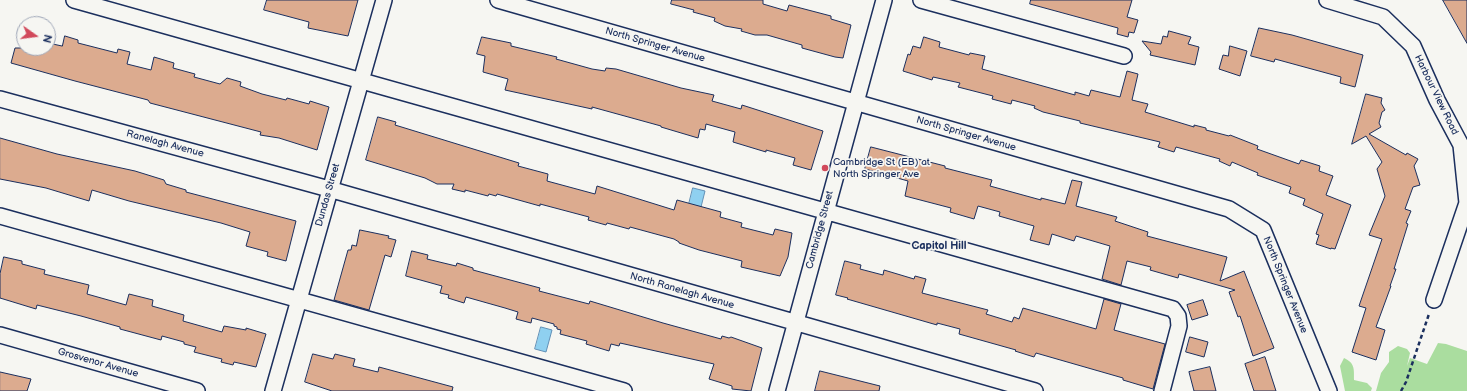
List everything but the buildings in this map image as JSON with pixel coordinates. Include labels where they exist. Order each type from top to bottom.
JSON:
[{"type":"street","points":[[74,0],[1173,309],[1178,316],[1179,326],[1162,391]]},
{"type":"street","name":"Dundas Street","points":[[273,391],[384,0]]},
{"type":"street","name":"North Springer Avenue","points":[[498,0],[1228,209],[1263,230],[1328,391]]},
{"type":"street","name":"Cambridge Street","points":[[776,391],[884,0]]},
{"type":"street","points":[[921,0],[1124,56]]},
{"type":"street","name":"Harbour View Road","points":[[1326,0],[1383,17],[1413,46],[1437,100],[1461,145],[1467,203],[1434,300]]},
{"type":"street","name":"Ranelagh Avenue","points":[[0,99],[330,189]]},
{"type":"street","name":"North Ranelagh Avenue","points":[[330,189],[1035,391]]},
{"type":"street","points":[[0,216],[624,391]]},
{"type":"street","name":"Grosvenor Avenue","points":[[0,335],[197,391]]},
{"type":"path","points":[[1401,391],[1406,382],[1434,300]]},
{"type":"green space","points":[[1438,343],[1467,351],[1467,391],[1376,391],[1381,373],[1389,362],[1389,352],[1398,346],[1407,349],[1410,353],[1407,366],[1410,358],[1427,364]]},
{"type":"green space","points":[[1344,358],[1352,364],[1354,370],[1354,380],[1367,383],[1372,388],[1371,391],[1345,391],[1340,366]]},
{"type":"water","points":[[693,188],[705,191],[701,207],[688,208]]},
{"type":"water","points":[[541,327],[552,330],[546,352],[535,349]]},
{"type":"place","name":"Cambridge St (EB) at North Springer Ave","points":[[825,168]]},
{"type":"district","name":"Capitol Hill","points":[[939,246]]}]
